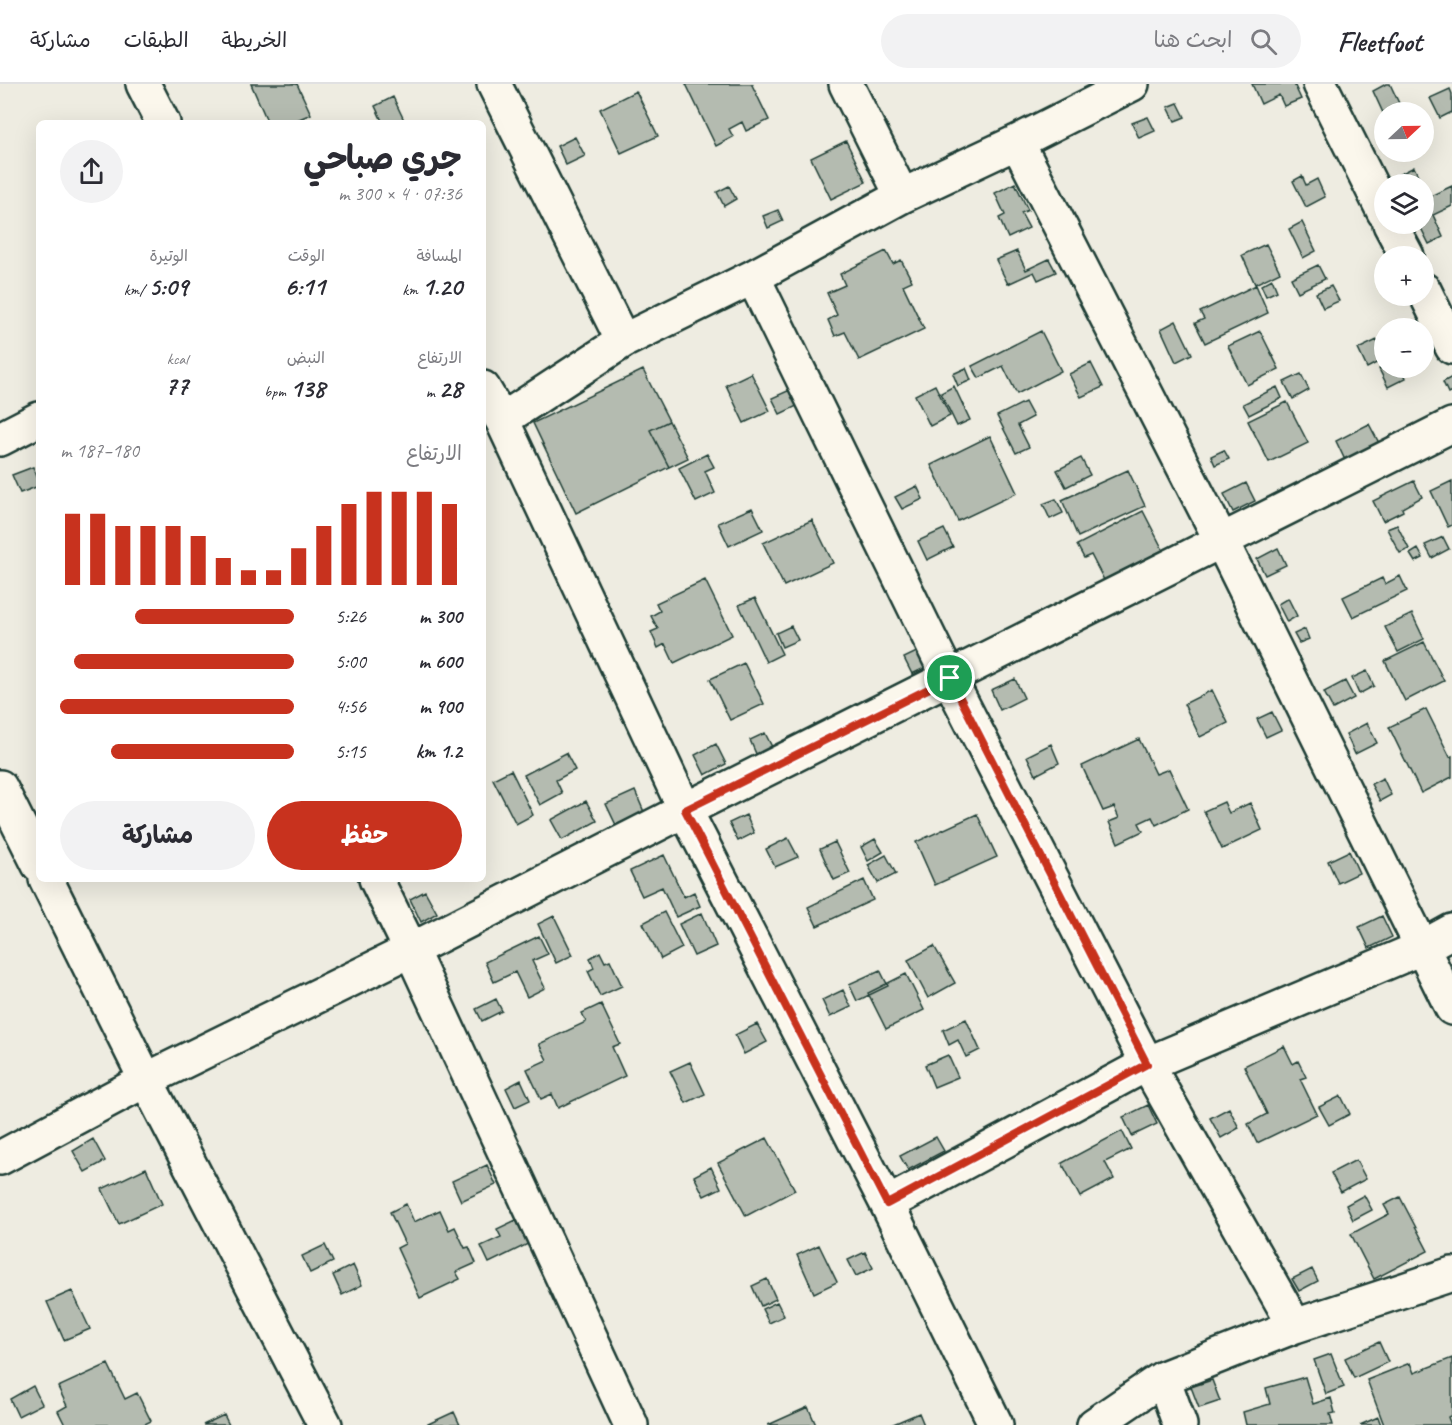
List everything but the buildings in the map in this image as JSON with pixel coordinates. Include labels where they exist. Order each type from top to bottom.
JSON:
[{"type":"street","points":[[143,84],[161,120]]},
{"type":"street","points":[[494,84],[623,341]]},
{"type":"street","points":[[846,84],[902,196]]},
{"type":"street","points":[[502,420],[623,341],[753,277],[902,196],[1132,84]]},
{"type":"street","points":[[1320,84],[1374,192]]},
{"type":"street","points":[[1017,142],[1222,542],[1452,1008]]},
{"type":"street","points":[[753,277],[950,678],[1147,1064],[1295,1326]]},
{"type":"street","points":[[1432,306],[1452,347]]},
{"type":"street","points":[[486,393],[502,420],[685,810],[887,1204],[996,1425]]},
{"type":"street","points":[[0,440],[36,421]]},
{"type":"street","points":[[0,1158],[146,1080],[411,951],[685,810],[1452,425]]},
{"type":"street","points":[[0,787],[36,859]]},
{"type":"street","points":[[47,882],[146,1080],[325,1425]]},
{"type":"street","points":[[377,882],[631,1425]]},
{"type":"street","points":[[887,1204],[1147,1064],[1421,948],[1452,931]]},
{"type":"street","points":[[1094,1425],[1163,1378],[1295,1326],[1452,1274]]},
{"type":"street","points":[[1163,1378],[1180,1425]]},
{"type":"route","points":[[950,678],[1147,1064],[887,1204],[685,810],[950,678]]}]
